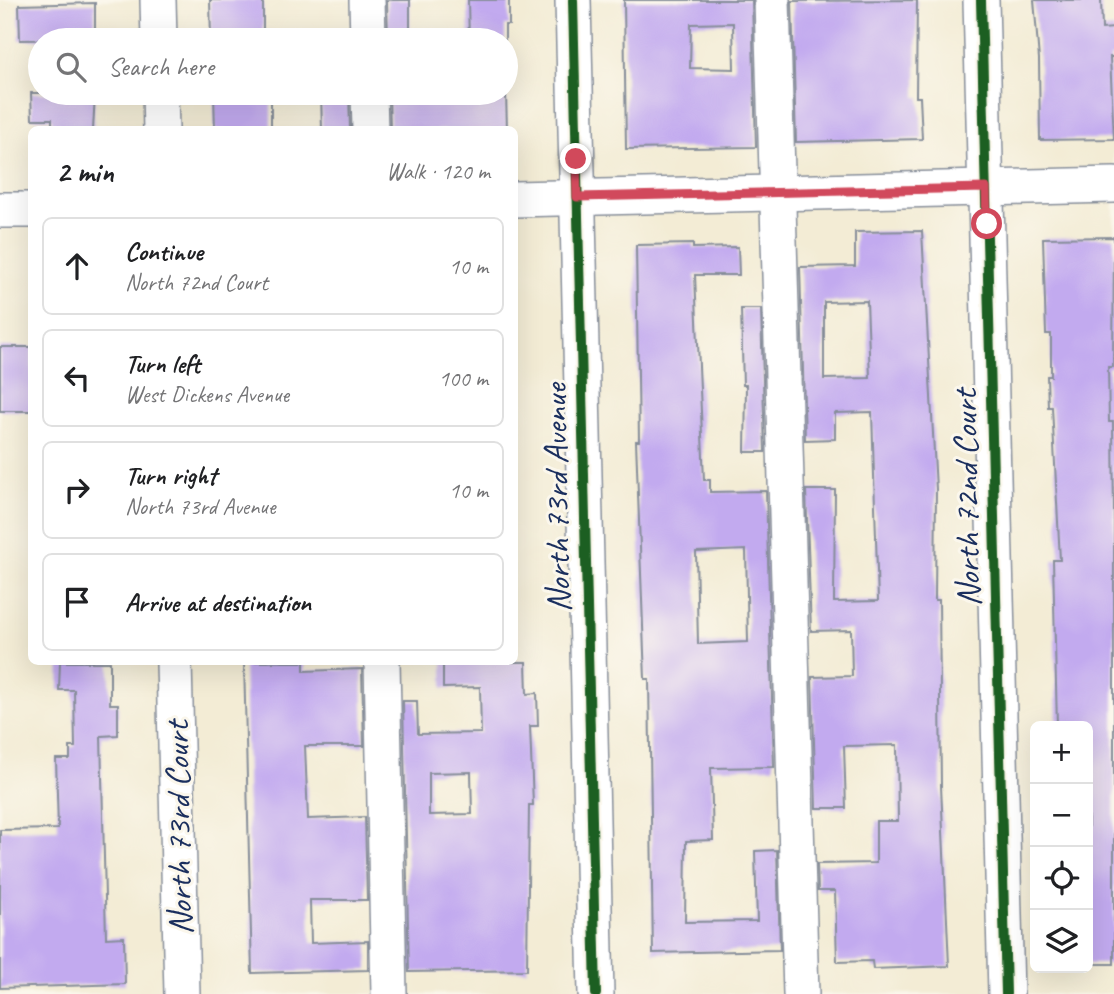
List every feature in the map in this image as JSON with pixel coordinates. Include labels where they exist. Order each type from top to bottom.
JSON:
[{"type":"street","points":[[158,0],[159,28]]},
{"type":"street","points":[[367,0],[368,28]]},
{"type":"street","name":"North 73rd Avenue","points":[[573,0],[596,994]]},
{"type":"street","points":[[772,0],[801,994]]},
{"type":"street","name":"North 72nd Court","points":[[981,0],[1006,994]]},
{"type":"street","points":[[160,105],[161,126]]},
{"type":"street","points":[[369,105],[370,126]]},
{"type":"street","points":[[518,199],[1114,185]]},
{"type":"street","points":[[0,210],[28,210]]},
{"type":"street","name":"North 73rd Court","points":[[174,665],[182,994]]},
{"type":"street","points":[[382,665],[389,994]]},
{"type":"building","points":[[210,0],[263,0],[263,28],[211,28]]},
{"type":"building","points":[[387,0],[410,0],[410,28],[388,28]]},
{"type":"building","points":[[468,0],[509,0],[509,25],[505,25],[505,28],[469,28]]},
{"type":"building","points":[[624,0],[752,0],[756,147],[626,149]],"holes":[[[733,23],[734,69],[690,68],[691,24]]]},
{"type":"building","points":[[917,0],[916,97],[920,97],[922,139],[796,142],[792,1]]},
{"type":"building","points":[[1034,0],[1101,0],[1102,29],[1114,28],[1114,57],[1110,57],[1114,139],[1040,140],[1039,59]]},
{"type":"building","points":[[95,3],[95,28],[28,28],[28,40],[20,40],[19,5]]},
{"type":"building","points":[[31,105],[94,105],[93,126],[52,126],[52,119],[32,119]]},
{"type":"building","points":[[214,105],[271,105],[271,126],[215,126]]},
{"type":"building","points":[[321,105],[349,105],[350,126],[322,126]]},
{"type":"building","points":[[389,105],[506,105],[507,126],[390,126]]},
{"type":"building","points":[[922,231],[936,489],[935,600],[939,600],[941,786],[949,966],[873,969],[872,961],[837,962],[835,891],[818,891],[817,864],[876,863],[876,821],[898,821],[897,745],[844,746],[846,808],[816,808],[812,677],[852,676],[851,630],[811,631],[806,490],[835,490],[834,602],[878,601],[872,412],[835,413],[835,439],[805,440],[800,267],[855,266],[855,232]],"holes":[[[867,301],[870,378],[824,379],[824,302]]]},
{"type":"building","points":[[1114,237],[1113,367],[1108,367],[1109,422],[1113,422],[1114,521],[1114,964],[1093,964],[1093,721],[1057,721],[1053,560],[1060,560],[1052,407],[1048,407],[1047,376],[1051,376],[1051,334],[1046,334],[1043,238]]},
{"type":"building","points":[[693,244],[693,248],[738,247],[739,275],[695,275],[704,480],[710,480],[710,492],[766,491],[774,767],[711,768],[713,840],[686,841],[685,922],[757,921],[755,851],[777,850],[780,950],[653,953],[649,679],[645,679],[636,441],[639,441],[636,245]],"holes":[[[746,550],[748,642],[698,644],[696,552]]]},
{"type":"building","points":[[741,309],[761,309],[765,452],[745,452],[746,385],[743,385]]},
{"type":"building","points":[[0,347],[28,347],[28,411],[0,411]]},
{"type":"building","points":[[518,662],[526,662],[527,694],[537,693],[538,726],[530,726],[533,805],[529,805],[527,970],[409,972],[403,701],[417,701],[418,734],[481,733],[480,687],[443,688],[443,665],[518,665]],"holes":[[[471,772],[472,814],[429,815],[429,773]]]},
{"type":"building","points":[[60,665],[110,665],[110,704],[118,704],[118,735],[101,736],[106,938],[124,937],[125,984],[0,988],[0,830],[58,829],[56,759],[70,759],[70,747],[75,747],[74,690],[59,690]]},
{"type":"building","points":[[244,665],[304,665],[304,671],[362,669],[364,746],[305,746],[308,819],[365,817],[367,900],[310,900],[311,943],[368,941],[368,970],[252,973]]},
{"type":"cycle path","points":[[573,0],[596,994]]},
{"type":"cycle path","points":[[981,0],[1006,994]]},
{"type":"route","points":[[576,159],[577,197],[986,188],[987,224]]}]
